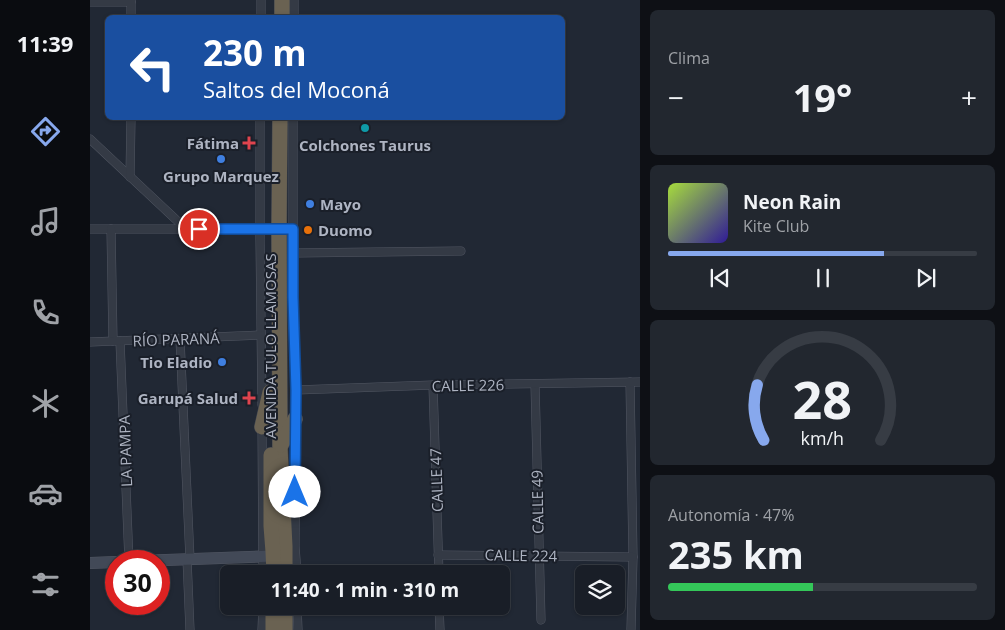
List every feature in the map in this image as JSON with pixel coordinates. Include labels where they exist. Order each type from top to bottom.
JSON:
[{"type":"highway","points":[[273,0],[273,15]]},
{"type":"highway","points":[[282,0],[282,15]]},
{"type":"highway","name":"AVENIDA TULO LLAMOSAS","points":[[271,120],[275,229],[270,392],[271,526],[279,555],[276,565]]},
{"type":"highway","points":[[280,120],[275,229],[280,448],[279,555],[282,565]]},
{"type":"highway","points":[[262,426],[270,392]]},
{"type":"highway","points":[[280,448],[295,419]]},
{"type":"highway","points":[[273,615],[273,630]]},
{"type":"highway","points":[[285,615],[285,630]]},
{"type":"street","points":[[261,0],[261,15]]},
{"type":"street","points":[[294,0],[294,15]]},
{"type":"street","points":[[90,2],[131,1],[131,15]]},
{"type":"street","points":[[130,177],[131,120]]},
{"type":"street","points":[[260,120],[275,229],[293,253],[295,419],[279,555],[271,565]]},
{"type":"street","points":[[288,565],[279,555],[262,426],[261,335],[275,229],[293,120]]},
{"type":"street","points":[[90,140],[186,229]]},
{"type":"street","points":[[90,229],[275,229]]},
{"type":"street","name":"LA PAMPA","points":[[111,229],[128,550]]},
{"type":"street","points":[[293,253],[462,251]]},
{"type":"street","name":"RÍO PARANÁ","points":[[90,342],[261,335]]},
{"type":"street","points":[[180,339],[190,630]]},
{"type":"street","points":[[630,382],[633,557],[631,629]]},
{"type":"street","name":"CALLE 226","points":[[296,390],[640,382]]},
{"type":"street","name":"CALLE 49","points":[[535,384],[540,620]]},
{"type":"street","name":"CALLE 47","points":[[434,386],[439,565]]},
{"type":"street","points":[[170,560],[279,555]]},
{"type":"street","name":"CALLE 224","points":[[438,555],[633,557]]},
{"type":"street","points":[[90,563],[105,562]]},
{"type":"street","points":[[262,630],[263,615]]},
{"type":"street","points":[[298,615],[298,630]]},
{"type":"street","points":[[440,615],[440,630]]},
{"type":"place","name":"Colchones Taurus","points":[[365,128]]},
{"type":"place","name":"Fátima","points":[[249,143]]},
{"type":"place","name":"Grupo Marquez","points":[[221,159]]},
{"type":"place","name":"Mayo","points":[[310,204]]},
{"type":"place","name":"Duomo","points":[[308,230]]},
{"type":"place","name":"Tio Eladio","points":[[222,362]]},
{"type":"place","name":"Garupá Salud","points":[[249,398]]},
{"type":"route","points":[[199,229],[293,229],[296,390],[295,492]]}]
